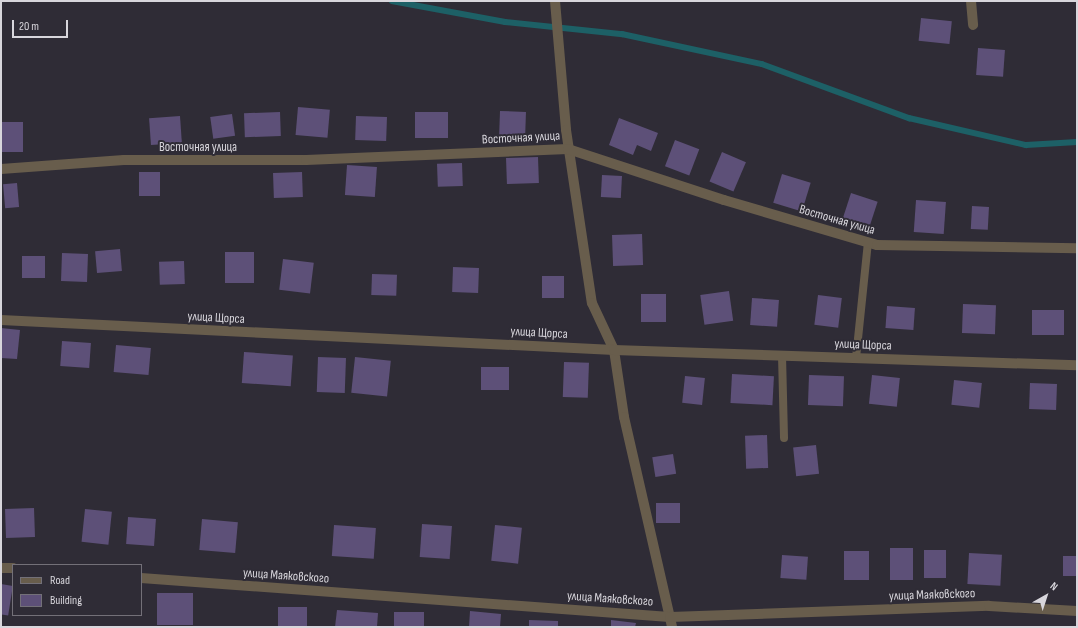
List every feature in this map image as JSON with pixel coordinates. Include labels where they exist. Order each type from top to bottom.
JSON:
[{"type":"street","points":[[555,1],[568,149],[592,303],[614,350],[624,417],[671,622]]},
{"type":"street","points":[[971,1],[973,25]]},
{"type":"street","name":"Восточная улица","points":[[1,169],[124,160],[306,160],[568,149],[724,200],[868,242],[1077,248]]},
{"type":"street","name":"улица Щорса","points":[[1,320],[614,350],[1077,365]]},
{"type":"street","points":[[1,568],[12,568]]},
{"type":"street","name":"улица Маяковского","points":[[142,578],[671,622],[989,606],[1077,611]]},
{"type":"lane","points":[[856,358],[868,242]]},
{"type":"lane","points":[[782,355],[784,438]]},
{"type":"building","points":[[921,18],[952,21],[949,44],[919,41]]},
{"type":"building","points":[[978,48],[1005,50],[1003,77],[976,75]]},
{"type":"building","points":[[298,107],[330,110],[327,138],[296,135]]},
{"type":"building","points":[[500,111],[526,112],[525,138],[499,137]]},
{"type":"building","points":[[280,112],[281,136],[245,137],[244,113]]},
{"type":"building","points":[[415,112],[448,112],[448,138],[415,138]]},
{"type":"building","points":[[232,114],[235,136],[213,139],[210,117]]},
{"type":"building","points":[[180,116],[182,143],[151,145],[149,118]]},
{"type":"building","points":[[356,116],[387,117],[386,141],[355,140]]},
{"type":"building","points":[[619,118],[658,133],[651,151],[637,145],[633,155],[609,145]]},
{"type":"building","points":[[1,122],[23,122],[23,152],[1,152]]},
{"type":"building","points":[[675,140],[699,149],[689,175],[665,166]]},
{"type":"building","points":[[722,152],[746,162],[733,192],[709,181]]},
{"type":"building","points":[[538,157],[539,183],[507,184],[506,158]]},
{"type":"building","points":[[462,163],[463,186],[438,187],[437,164]]},
{"type":"building","points":[[347,165],[377,167],[375,197],[345,195]]},
{"type":"building","points":[[139,172],[160,172],[160,196],[139,196]]},
{"type":"building","points":[[302,172],[303,197],[274,198],[273,173]]},
{"type":"building","points":[[782,174],[811,183],[802,211],[773,203]]},
{"type":"building","points":[[602,175],[622,176],[621,198],[601,197]]},
{"type":"building","points":[[17,183],[19,207],[5,208],[3,184]]},
{"type":"building","points":[[851,193],[878,202],[869,228],[842,220]]},
{"type":"building","points":[[916,200],[946,202],[944,234],[914,232]]},
{"type":"building","points":[[972,206],[989,207],[988,230],[971,229]]},
{"type":"building","points":[[642,234],[643,265],[613,266],[612,235]]},
{"type":"building","points":[[120,249],[122,271],[97,273],[95,251]]},
{"type":"building","points":[[225,252],[254,252],[254,283],[225,283]]},
{"type":"building","points":[[62,253],[88,254],[87,282],[61,281]]},
{"type":"building","points":[[22,256],[45,256],[45,278],[22,278]]},
{"type":"building","points":[[283,259],[314,263],[310,294],[279,290]]},
{"type":"building","points":[[184,261],[185,284],[160,285],[159,262]]},
{"type":"building","points":[[453,267],[479,268],[478,293],[452,292]]},
{"type":"building","points":[[372,274],[397,275],[396,296],[371,295]]},
{"type":"building","points":[[542,276],[564,276],[564,298],[542,298]]},
{"type":"building","points":[[729,291],[733,321],[704,325],[700,295]]},
{"type":"building","points":[[641,294],[666,294],[666,322],[641,322]]},
{"type":"building","points":[[818,295],[842,298],[838,328],[814,325]]},
{"type":"building","points":[[752,298],[779,300],[777,327],[750,325]]},
{"type":"building","points":[[963,304],[996,305],[995,334],[962,333]]},
{"type":"building","points":[[887,306],[915,308],[913,330],[885,328]]},
{"type":"building","points":[[1032,310],[1064,310],[1064,335],[1032,335]]},
{"type":"building","points":[[1,328],[20,330],[17,359],[1,358]]},
{"type":"building","points":[[62,341],[91,343],[89,368],[60,366]]},
{"type":"building","points":[[116,345],[151,348],[149,375],[114,372]]},
{"type":"building","points":[[244,352],[293,355],[291,386],[242,383]]},
{"type":"building","points":[[318,357],[346,358],[345,393],[317,392]]},
{"type":"building","points":[[355,357],[391,361],[387,397],[351,393]]},
{"type":"building","points":[[564,362],[589,363],[588,398],[563,397]]},
{"type":"building","points":[[481,367],[509,367],[509,390],[481,390]]},
{"type":"building","points":[[732,374],[774,376],[772,405],[730,403]]},
{"type":"building","points":[[809,375],[844,376],[843,406],[808,405]]},
{"type":"building","points":[[872,375],[900,378],[897,407],[869,404]]},
{"type":"building","points":[[685,376],[705,378],[702,405],[682,403]]},
{"type":"building","points":[[954,380],[982,383],[979,408],[951,405]]},
{"type":"building","points":[[1030,383],[1057,384],[1056,410],[1029,409]]},
{"type":"building","points":[[767,435],[768,468],[746,469],[745,436]]},
{"type":"building","points":[[816,445],[819,474],[796,476],[793,447]]},
{"type":"building","points":[[673,454],[676,474],[655,477],[652,457]]},
{"type":"building","points":[[656,503],[680,503],[680,523],[656,523]]},
{"type":"building","points":[[34,508],[35,537],[6,538],[5,509]]},
{"type":"building","points":[[85,509],[112,512],[108,545],[82,542]]},
{"type":"building","points":[[128,517],[156,519],[154,546],[126,544]]},
{"type":"building","points":[[202,519],[238,522],[235,553],[199,550]]},
{"type":"building","points":[[422,524],[452,526],[450,559],[420,557]]},
{"type":"building","points":[[334,525],[376,528],[374,559],[332,556]]},
{"type":"building","points":[[495,525],[522,528],[518,564],[491,561]]},
{"type":"building","points":[[890,548],[913,548],[913,580],[890,580]]},
{"type":"building","points":[[924,550],[946,550],[946,578],[924,578]]},
{"type":"building","points":[[844,551],[869,551],[869,580],[844,580]]},
{"type":"building","points":[[969,553],[1002,555],[1000,586],[967,584]]},
{"type":"building","points":[[782,555],[808,557],[806,580],[780,578]]},
{"type":"building","points":[[1063,556],[1077,556],[1077,576],[1063,576]]},
{"type":"building","points":[[1,584],[12,586],[8,616],[1,614]]},
{"type":"building","points":[[157,593],[193,593],[193,625],[157,625]]},
{"type":"building","points":[[278,607],[307,607],[307,627],[278,627]]},
{"type":"building","points":[[337,610],[378,613],[377,627],[335,627]]},
{"type":"building","points":[[470,611],[501,614],[500,627],[469,627]]},
{"type":"building","points":[[394,612],[424,612],[424,627],[394,627]]},
{"type":"building","points":[[529,620],[558,621],[558,627],[529,627]]},
{"type":"building","points":[[611,620],[636,623],[635,627],[611,627]]},
{"type":"waterway","points":[[392,1],[505,22],[622,34],[762,64],[909,118],[1026,145],[1077,142]]}]
